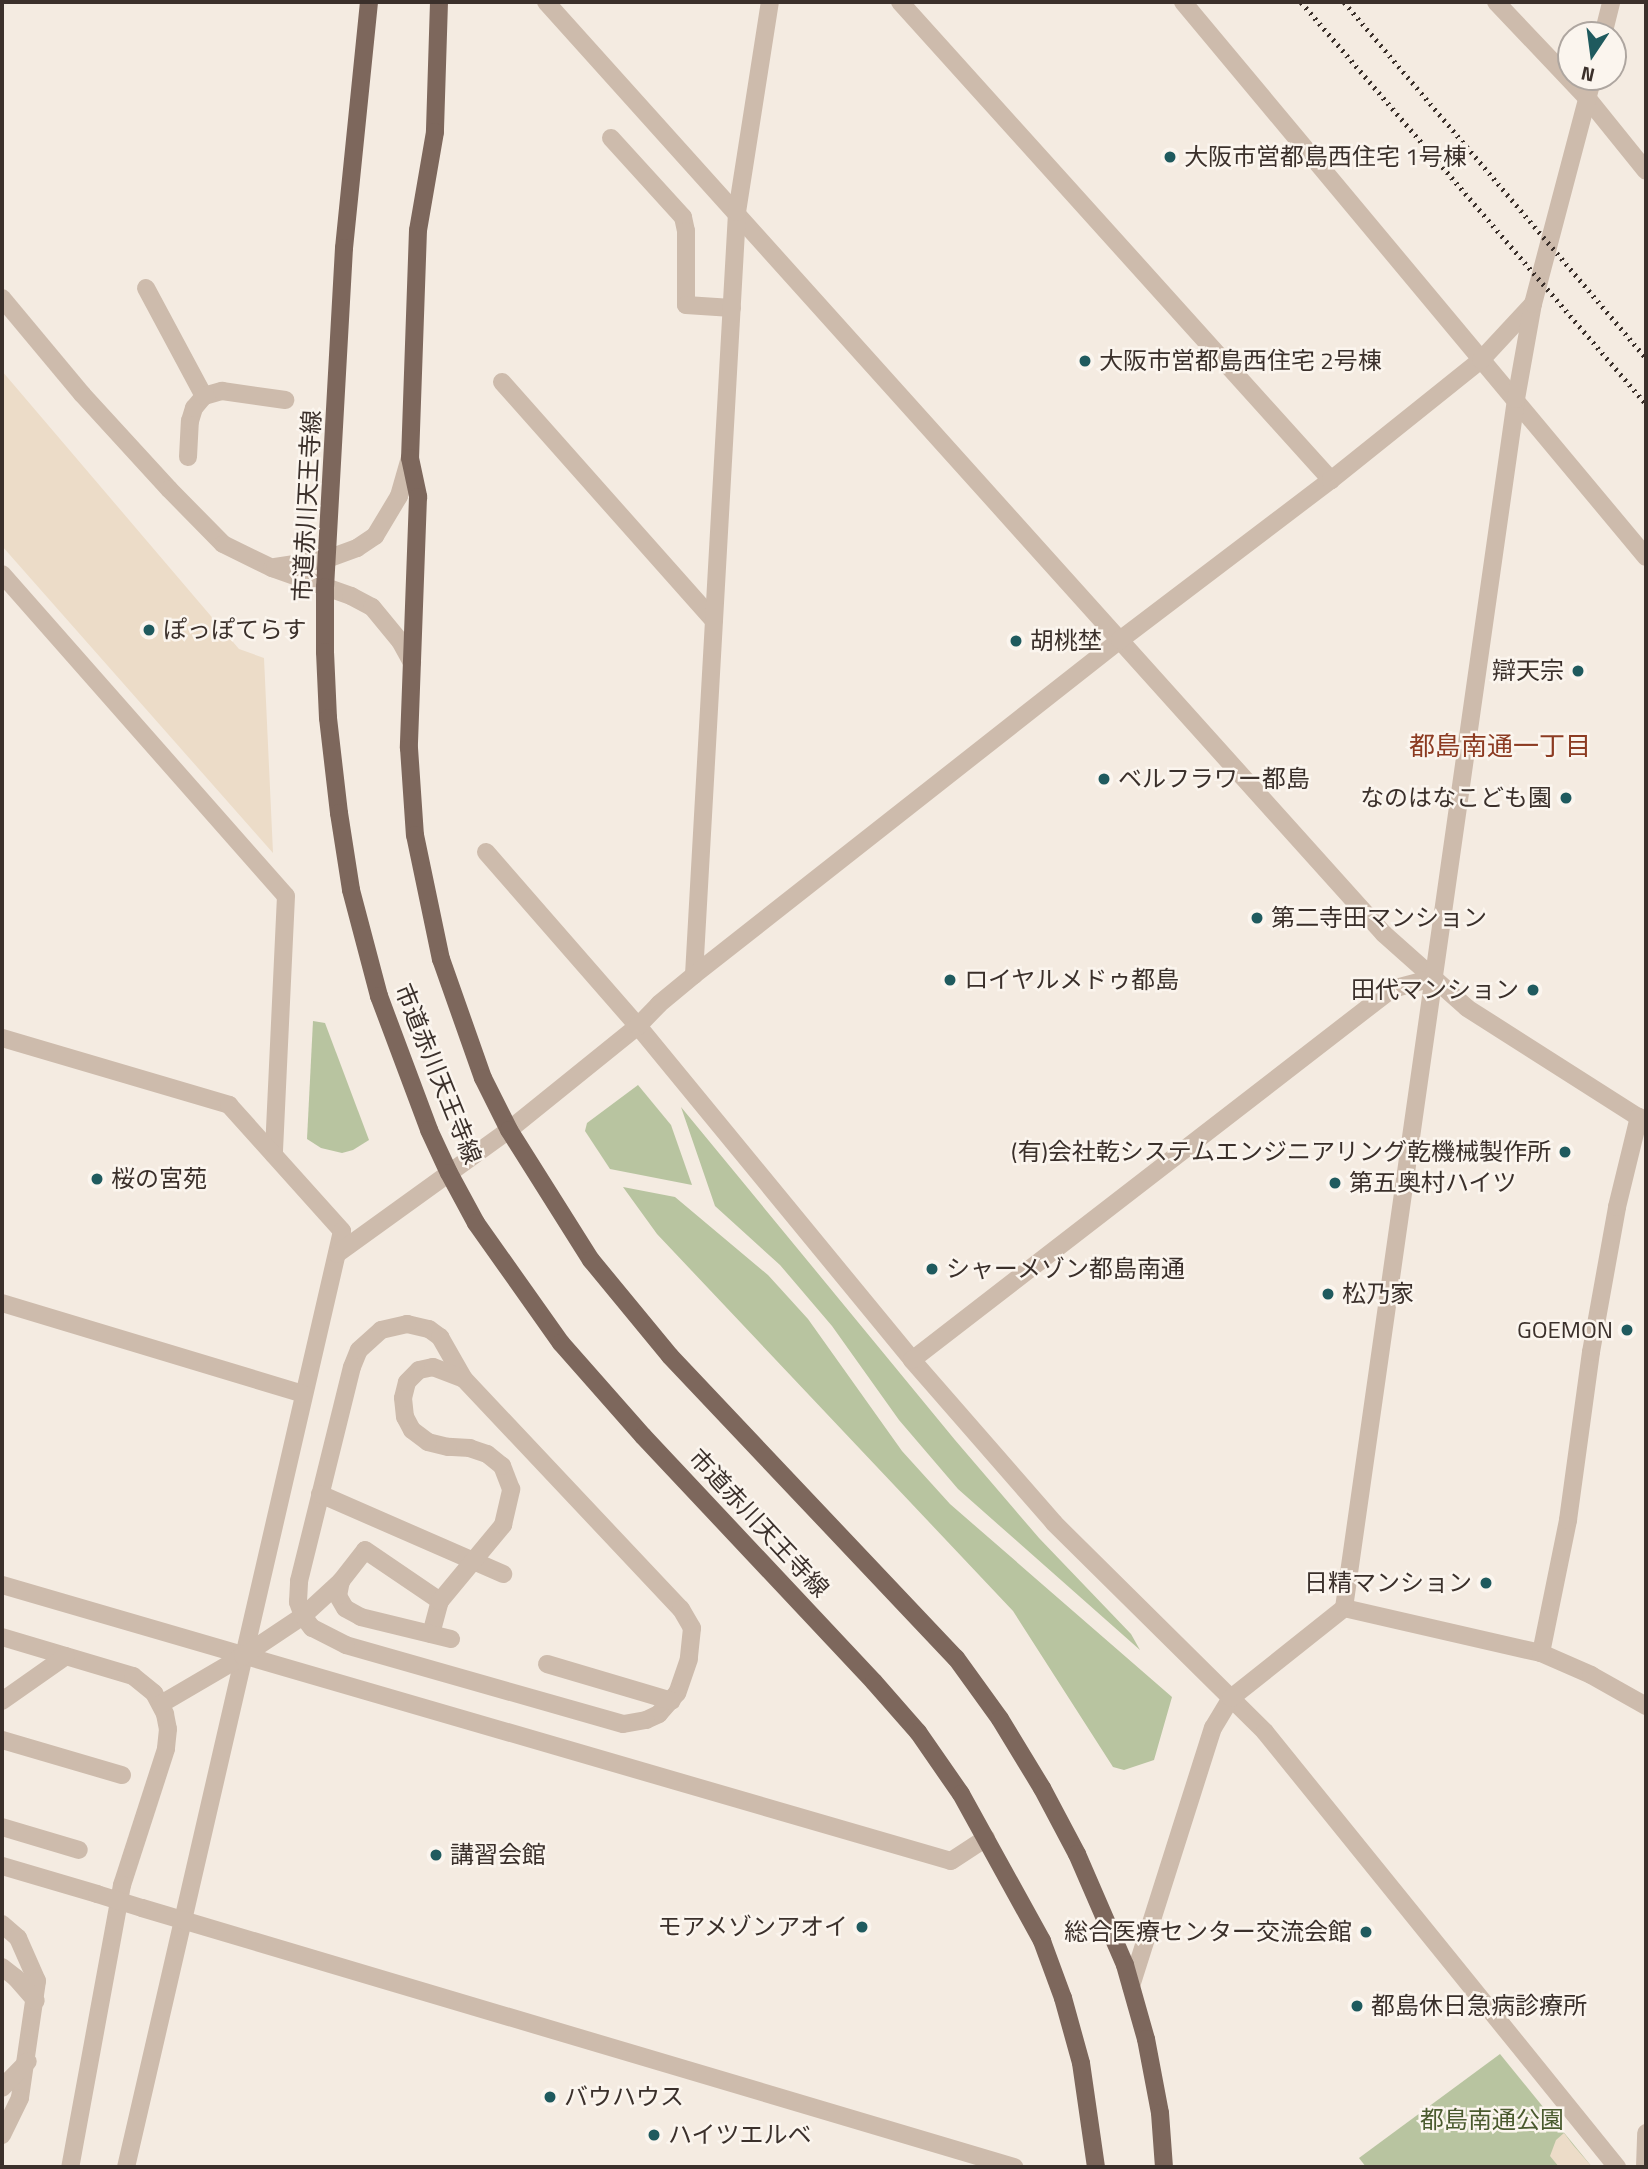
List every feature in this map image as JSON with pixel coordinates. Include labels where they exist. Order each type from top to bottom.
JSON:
[{"type":"main road","name":"市道赤川天王寺線","points":[[369,2],[344,248],[325,587],[328,718],[351,890],[379,996],[429,1130],[476,1223],[561,1343],[597,1386],[918,1732],[986,1838],[1042,1941],[1063,1998],[1082,2063],[1096,2167]]},
{"type":"main road","name":"市道赤川天王寺線","points":[[439,2],[435,132],[418,230],[410,458],[418,498],[409,748],[415,835],[442,960],[483,1078],[509,1130],[591,1260],[670,1356],[956,1658],[1042,1788],[1077,1854],[1131,1986],[1160,2113],[1164,2167]]},
{"type":"street","points":[[546,2],[1384,934],[1467,1008],[1643,1119],[1617,1207],[1591,1352],[1567,1520],[1541,1654]]},
{"type":"street","points":[[694,975],[737,212],[770,2]]},
{"type":"street","points":[[900,2],[1331,480]]},
{"type":"street","points":[[1183,2],[1481,360],[1517,399],[1646,557]]},
{"type":"street","points":[[1496,2],[1588,99],[1646,171]]},
{"type":"street","points":[[1606,21],[1611,2]]},
{"type":"street","points":[[1131,1986],[1213,1728],[1231,1698],[1344,1608],[1517,399],[1533,304],[1590,91]]},
{"type":"street","points":[[611,138],[683,217],[686,231],[686,305],[732,309]]},
{"type":"street","points":[[146,288],[204,396]]},
{"type":"street","points":[[2,298],[169,489],[223,544],[272,568],[372,607],[400,641],[412,663]]},
{"type":"street","points":[[337,1254],[509,1130],[638,1026],[659,1003],[694,975],[1120,640],[1331,480],[1481,360],[1533,304]]},
{"type":"street","points":[[502,382],[714,621]]},
{"type":"street","points":[[188,457],[190,421],[194,408],[204,396],[222,391],[285,400]]},
{"type":"street","points":[[272,568],[327,559],[357,548],[375,536],[398,496],[410,458]]},
{"type":"street","points":[[2,574],[286,896],[274,1155]]},
{"type":"street","points":[[486,852],[638,1026],[912,1360],[1054,1523],[1265,1732],[1617,2167]]},
{"type":"street","points":[[912,1360],[1392,989],[1433,978]]},
{"type":"street","points":[[2,1038],[229,1105],[342,1231],[126,2167]]},
{"type":"street","points":[[2,1303],[303,1394]]},
{"type":"street","points":[[407,1324],[429,1329],[440,1337],[464,1379],[681,1609],[692,1628],[692,1643],[684,1678],[672,1701],[659,1714],[646,1720],[624,1724],[346,1645],[312,1628],[303,1616],[298,1602],[299,1581],[320,1494],[352,1367],[359,1350],[381,1330],[407,1324]]},
{"type":"street","points":[[430,1634],[439,1601],[503,1525],[509,1508],[511,1489],[502,1466],[479,1451],[428,1442],[412,1430],[405,1416],[403,1398],[407,1382],[419,1370],[433,1367],[464,1379]]},
{"type":"street","points":[[320,1494],[503,1574]]},
{"type":"street","points":[[161,1704],[243,1656],[303,1616],[341,1580],[365,1550],[439,1601]]},
{"type":"street","points":[[341,1580],[338,1596],[345,1608],[361,1617],[451,1639]]},
{"type":"street","points":[[2,1585],[951,1861],[986,1838]]},
{"type":"street","points":[[1344,1608],[1541,1654],[1591,1675],[1646,1706]]},
{"type":"street","points":[[2,1637],[132,1676],[149,1688],[161,1704],[169,1729],[166,1749],[122,1885],[70,2167]]},
{"type":"street","points":[[2,1701],[66,1656]]},
{"type":"street","points":[[547,1664],[672,1701]]},
{"type":"street","points":[[2,1740],[122,1775]]},
{"type":"street","points":[[2,1827],[79,1850]]},
{"type":"street","points":[[2,1866],[1014,2167]]},
{"type":"street","points":[[2,1924],[18,1938],[37,1981],[28,2061],[20,2098],[2,2135]]},
{"type":"street","points":[[2,1967],[16,1978],[36,2001]]},
{"type":"street","points":[[3,2087],[28,2061]]},
{"type":"street","points":[[1644,2167],[1646,2133]]},
{"type":"green space","points":[[313,1021],[325,1023],[369,1140],[342,1153],[321,1148],[307,1139]]},
{"type":"green space","points":[[638,1085],[671,1125],[692,1185],[610,1169],[585,1131],[587,1123]]},
{"type":"green space","points":[[681,1107],[955,1440],[1039,1538],[1131,1634],[1140,1650],[958,1489],[899,1420],[832,1326],[780,1265],[715,1206]]},
{"type":"green space","points":[[623,1187],[675,1197],[768,1275],[808,1319],[902,1451],[950,1504],[1172,1697],[1154,1760],[1124,1770],[1113,1767],[1013,1611],[657,1234]]},
{"type":"green space","name":"都島南通公園","points":[[1500,2054],[1592,2167],[1366,2167],[1359,2158]]},
{"type":"shaded area","name":"ぽっぽてらす","points":[[2,371],[239,649],[264,658],[273,853],[2,546]]},
{"type":"shaded area","points":[[1564,2133],[1592,2167],[1559,2167],[1550,2156],[1556,2140]]},
{"type":"railway","points":[[1301,2],[1646,404]]},
{"type":"railway","points":[[1344,2],[1646,358]]},
{"type":"place","name":"大阪市営都島西住宅 1号棟","points":[[1170,157]]},
{"type":"place","name":"大阪市営都島西住宅 2号棟","points":[[1085,361]]},
{"type":"place","name":"ぽっぽてらす","points":[[149,630]]},
{"type":"place","name":"胡桃埜","points":[[1016,641]]},
{"type":"place","name":"辯天宗","points":[[1578,671]]},
{"type":"place","name":"ベルフラワー都島","points":[[1104,779]]},
{"type":"place","name":"なのはなこども園","points":[[1566,798]]},
{"type":"place","name":"第二寺田マンション","points":[[1257,918]]},
{"type":"place","name":"ロイヤルメドゥ都島","points":[[950,980]]},
{"type":"place","name":"田代マンション","points":[[1533,990]]},
{"type":"place","name":"(有)会社乾システムエンジニアリング乾機械製作所","points":[[1565,1152]]},
{"type":"place","name":"桜の宮苑","points":[[97,1179]]},
{"type":"place","name":"第五奥村ハイツ","points":[[1335,1183]]},
{"type":"place","name":"シャーメゾン都島南通","points":[[932,1269]]},
{"type":"place","name":"松乃家","points":[[1328,1294]]},
{"type":"place","name":"GOEMON","points":[[1627,1330]]},
{"type":"place","name":"日精マンション","points":[[1486,1583]]},
{"type":"place","name":"講習会館","points":[[436,1855]]},
{"type":"place","name":"モアメゾンアオイ","points":[[862,1927]]},
{"type":"place","name":"総合医療センター交流会館","points":[[1366,1932]]},
{"type":"place","name":"都島休日急病診療所","points":[[1357,2006]]},
{"type":"place","name":"バウハウス","points":[[550,2097]]},
{"type":"place","name":"ハイツエルベ","points":[[654,2135]]},
{"type":"district","name":"都島南通一丁目","points":[[1500,746]]}]
